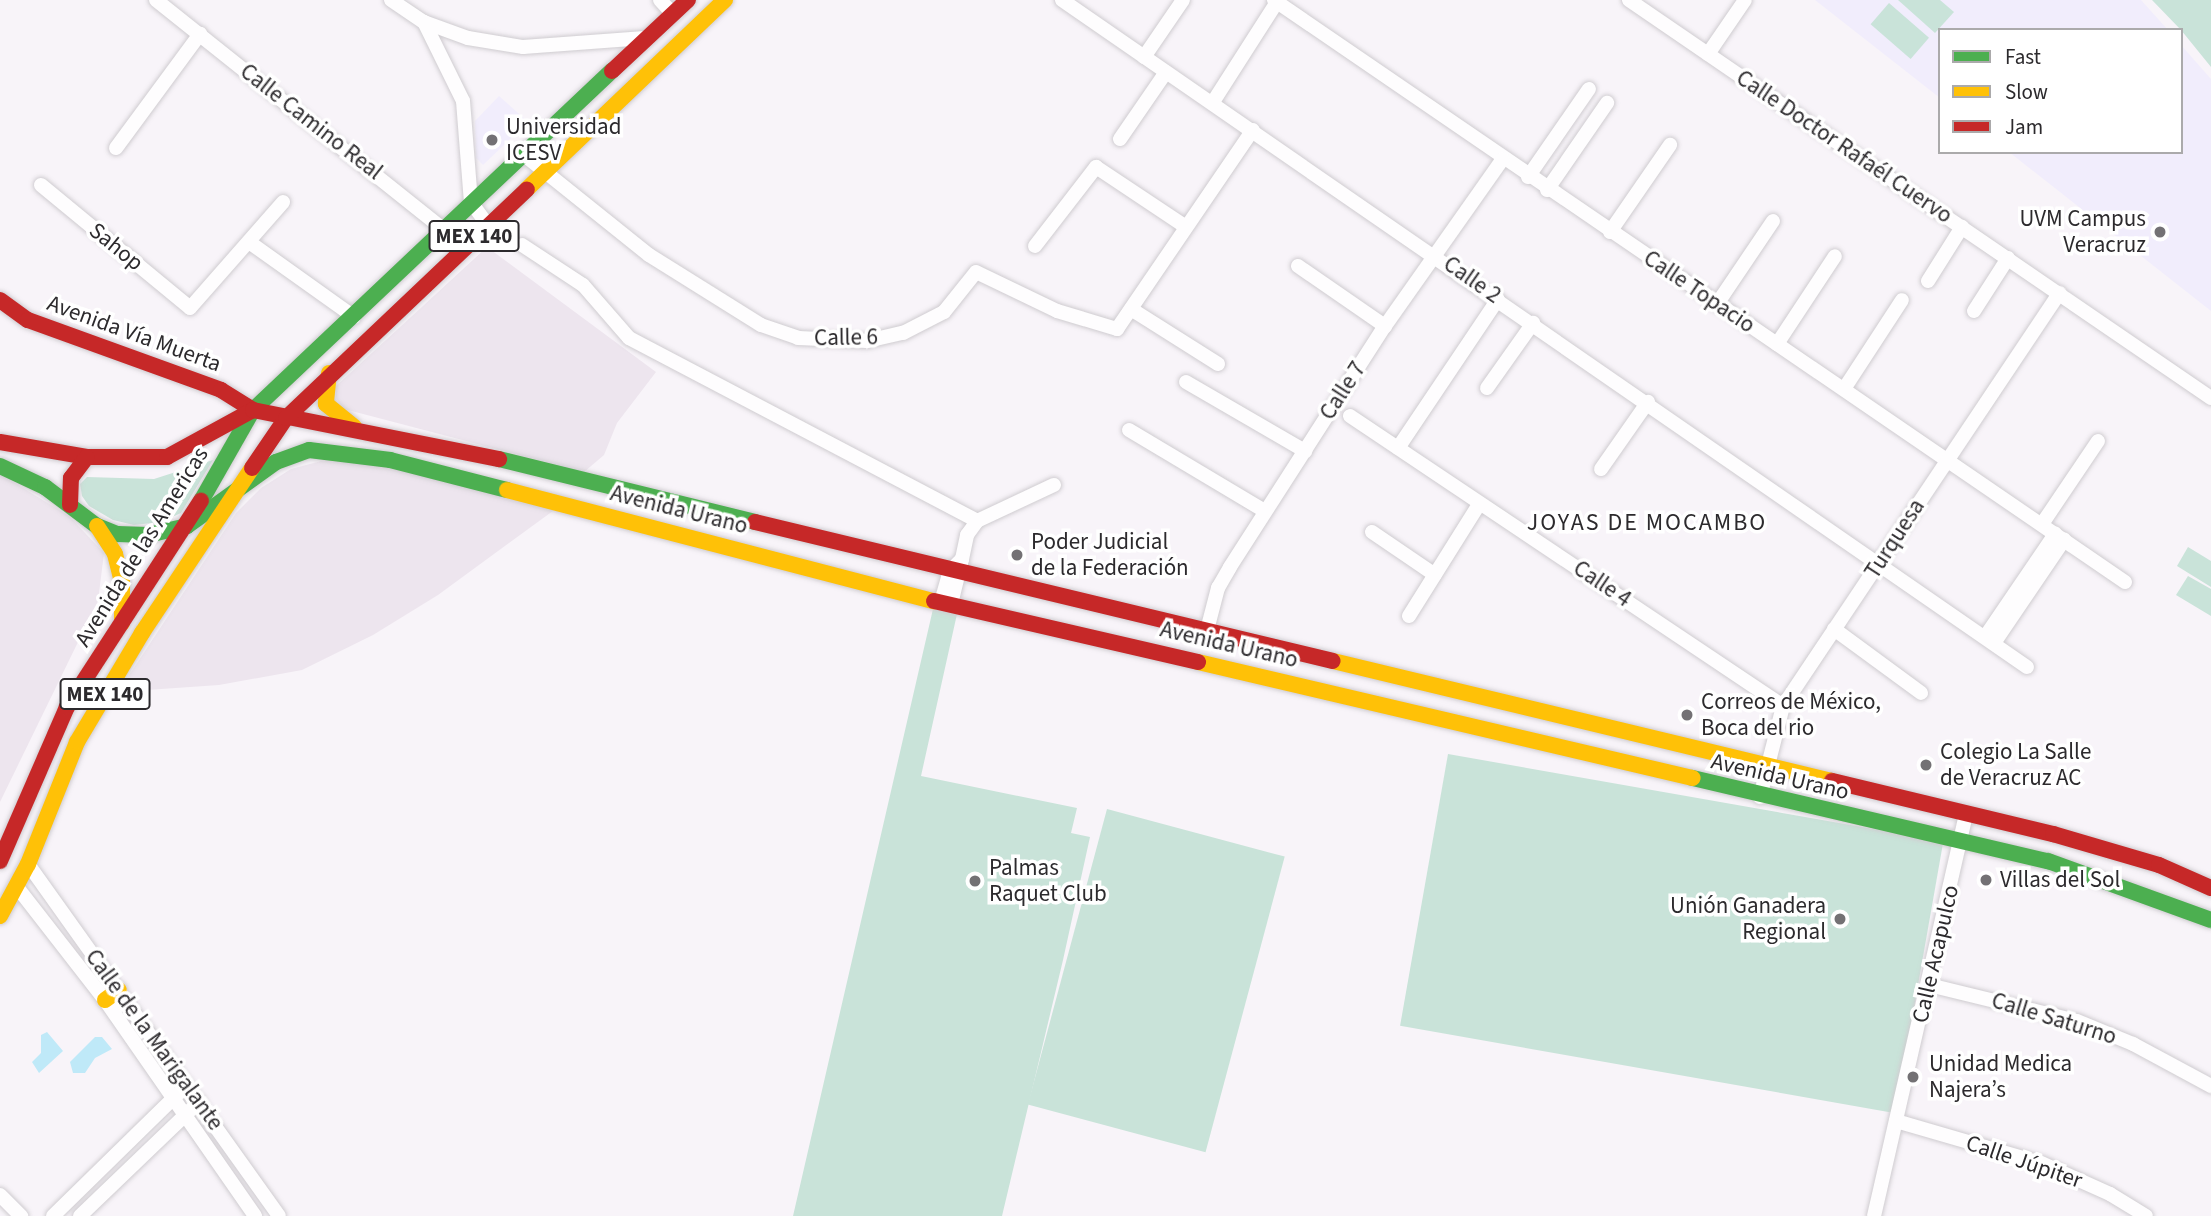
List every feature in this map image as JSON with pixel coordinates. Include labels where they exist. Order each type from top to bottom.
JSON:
[{"type":"main road","name":"MEX 140","points":[[253,410],[354,317],[444,227],[688,0]]},
{"type":"main road","name":"MEX 140","points":[[239,487],[286,418],[329,373],[725,0]]},
{"type":"main road","name":"Avenida Vía Muerta","points":[[0,300],[28,320],[79,342],[221,390],[253,410],[286,418]]},
{"type":"main road","points":[[329,373],[326,404],[354,427]]},
{"type":"main road","points":[[0,442],[87,457],[167,457],[253,410]]},
{"type":"main road","name":"Avenida de las Americas","points":[[0,862],[67,708],[187,526],[253,410]]},
{"type":"main road","name":"Avenida Urano","points":[[286,418],[354,427],[506,460],[957,568],[1206,634],[1396,675],[1966,814],[2159,865],[2211,888]]},
{"type":"main road","name":"Avenida Urano","points":[[187,526],[276,462],[309,450],[345,451],[494,484],[946,603],[1760,797],[2048,861],[2211,920]]},
{"type":"main road","points":[[70,505],[71,478],[87,457]]},
{"type":"main road","points":[[0,466],[45,487],[97,526],[117,534],[148,535],[187,526]]},
{"type":"main road","name":"Avenida de las Americas","points":[[0,916],[28,864],[77,741],[160,606],[239,487]]},
{"type":"main road","points":[[97,526],[115,554],[122,582],[122,623]]},
{"type":"main road","points":[[141,594],[160,606]]},
{"type":"main road","points":[[1094,638],[1100,607]]},
{"type":"main road","points":[[104,1000],[119,990]]},
{"type":"street","name":"Calle Camino Real","points":[[156,0],[444,227],[464,246]]},
{"type":"street","points":[[391,0],[409,4],[424,22],[463,101],[471,202],[487,224]]},
{"type":"street","points":[[660,0],[673,14]]},
{"type":"street","name":"Calle 2","points":[[1062,0],[1436,255],[2027,667]]},
{"type":"street","points":[[1081,13],[1090,0]]},
{"type":"street","points":[[1144,57],[1183,0]]},
{"type":"street","name":"Calle Doctor Rafaél Cuervo","points":[[1629,0],[2211,398]]},
{"type":"street","points":[[1708,54],[1745,0]]},
{"type":"street","points":[[1213,102],[1275,1]]},
{"type":"street","name":"Calle Topacio","points":[[1275,1],[1528,177],[2125,582]]},
{"type":"street","points":[[424,22],[468,38],[523,47],[648,38]]},
{"type":"street","points":[[116,148],[200,34]]},
{"type":"street","points":[[1120,139],[1166,72]]},
{"type":"street","points":[[1528,177],[1589,89]]},
{"type":"street","points":[[1548,190],[1607,103]]},
{"type":"street","name":"Calle 6","points":[[523,154],[541,173],[706,294],[761,325],[798,338],[867,341],[903,333],[944,312],[976,272],[1057,311],[1117,330],[1253,130]]},
{"type":"street","points":[[1610,232],[1670,145]]},
{"type":"street","name":"Calle 7","points":[[1206,634],[1218,587],[1265,511],[1385,326],[1503,159]]},
{"type":"street","points":[[1035,246],[1096,167],[1186,227]]},
{"type":"street","name":"Sahop","points":[[41,185],[190,308],[248,242]]},
{"type":"street","points":[[283,202],[248,242],[354,317]]},
{"type":"street","points":[[1717,304],[1773,221]]},
{"type":"street","points":[[1928,281],[1962,227]]},
{"type":"street","points":[[522,245],[583,285],[629,338],[977,521]]},
{"type":"street","points":[[1777,344],[1835,256]]},
{"type":"street","points":[[1974,311],[2008,258]]},
{"type":"street","points":[[1298,266],[1385,326]]},
{"type":"street","name":"Turquesa","points":[[1760,797],[1783,706],[2059,293]]},
{"type":"street","points":[[1398,447],[1498,299]]},
{"type":"street","points":[[1844,389],[1902,300]]},
{"type":"street","points":[[1131,309],[1218,364]]},
{"type":"street","points":[[1488,388],[1533,323]]},
{"type":"street","points":[[1186,382],[1304,451]]},
{"type":"street","points":[[1601,469],[1648,402]]},
{"type":"street","name":"Calle 4","points":[[1350,416],[1783,706]]},
{"type":"street","points":[[1129,430],[1265,511]]},
{"type":"street","points":[[2042,524],[2098,441]]},
{"type":"street","points":[[946,603],[967,535],[977,521],[1054,485]]},
{"type":"street","points":[[1409,616],[1480,503]]},
{"type":"street","points":[[1372,532],[1435,575]]},
{"type":"street","points":[[1989,640],[2059,537]]},
{"type":"street","points":[[1834,629],[1921,694]]},
{"type":"street","name":"Calle Acapulco","points":[[1874,1216],[1962,841],[1966,814]]},
{"type":"street","name":"Calle de la Marigalante","points":[[28,864],[279,1216]]},
{"type":"street","name":"Calle de la Marigalante","points":[[17,887],[104,1000],[255,1216]]},
{"type":"street","name":"Calle Saturno","points":[[1929,985],[2077,1021],[2133,1044],[2211,1086]]},
{"type":"street","points":[[53,1216],[187,1085]]},
{"type":"street","points":[[80,1216],[199,1102]]},
{"type":"street","name":"Calle Júpiter","points":[[1896,1121],[2041,1163],[2110,1194],[2147,1216]]},
{"type":"street","points":[[0,1195],[21,1216]]},
{"type":"shaded area","points":[[1815,0],[2141,0],[2166,28],[1938,28],[1938,96]]},
{"type":"shaded area","name":"UVM Campus Veracruz","points":[[2183,47],[2211,79],[2211,311],[2012,154],[2183,154]]},
{"type":"shaded area","name":"Universidad ICESV","points":[[499,96],[528,122],[483,165],[476,158],[475,121]]},
{"type":"shaded area","points":[[487,247],[656,372],[617,423],[604,455],[584,472],[344,409],[336,398],[336,386]]},
{"type":"shaded area","points":[[325,460],[365,460],[557,508],[438,595],[373,635],[302,670],[219,685],[118,692],[236,513],[261,488],[291,469]]},
{"type":"shaded area","points":[[0,474],[69,516],[104,553],[98,601],[0,802]]},
{"type":"green space","points":[[1898,0],[1940,0],[1954,12],[1935,33]]},
{"type":"green space","points":[[2152,0],[2211,0],[2211,67],[2183,32],[2183,28],[2179,28]]},
{"type":"green space","points":[[1889,3],[1929,38],[1911,59],[1871,24]]},
{"type":"green space","points":[[213,460],[181,513],[161,522],[134,525],[113,520],[89,506],[82,496],[80,484],[87,477],[154,479]]},
{"type":"green space","points":[[2188,547],[2211,561],[2211,587],[2177,566]]},
{"type":"green space","points":[[2188,576],[2211,589],[2211,616],[2176,595]]},
{"type":"green space","name":"Palmas Raquet Club","points":[[933,609],[957,614],[921,776],[1077,808],[1071,833],[1090,837],[1063,960],[1002,1216],[793,1216]]},
{"type":"green space","points":[[1448,754],[1943,841],[1895,1113],[1400,1026]]},
{"type":"green space","points":[[1107,809],[1285,857],[1206,1152],[1028,1105]]},
{"type":"water","points":[[47,1032],[63,1051],[39,1073],[32,1062],[41,1053],[41,1035]]},
{"type":"water","points":[[95,1037],[102,1037],[112,1049],[95,1058],[85,1073],[73,1073],[70,1062]]},
{"type":"traffic: fast","points":[[201,501],[253,410],[612,71]]},
{"type":"traffic: fast","points":[[0,466],[45,487],[97,526],[117,534],[148,535],[187,526],[276,462],[309,450],[390,460],[507,490]]},
{"type":"traffic: fast","points":[[499,459],[755,522]]},
{"type":"traffic: fast","points":[[1693,778],[2048,861],[2211,920]]},
{"type":"traffic: slow","points":[[527,189],[725,0]]},
{"type":"traffic: slow","points":[[329,373],[326,404],[354,427]]},
{"type":"traffic: slow","points":[[0,916],[28,864],[77,742],[142,633],[252,468]]},
{"type":"traffic: slow","points":[[507,490],[934,601]]},
{"type":"traffic: slow","points":[[97,526],[115,554],[122,582],[122,623]]},
{"type":"traffic: slow","points":[[1333,661],[1832,781]]},
{"type":"traffic: slow","points":[[1198,662],[1693,778]]},
{"type":"traffic: slow","points":[[105,1000],[119,990]]},
{"type":"traffic: jam","points":[[612,71],[688,0]]},
{"type":"traffic: jam","points":[[252,468],[286,418],[527,189]]},
{"type":"traffic: jam","points":[[0,300],[28,320],[221,390],[253,410]]},
{"type":"traffic: jam","points":[[0,442],[87,457],[167,457],[253,410],[499,459]]},
{"type":"traffic: jam","points":[[70,505],[71,478],[87,457]]},
{"type":"traffic: jam","points":[[0,861],[67,707],[201,501]]},
{"type":"traffic: jam","points":[[755,522],[1333,661]]},
{"type":"traffic: jam","points":[[934,601],[1198,662]]},
{"type":"traffic: jam","points":[[1832,781],[2053,834],[2159,865],[2211,888]]},
{"type":"place","name":"Universidad ICESV","points":[[492,140]]},
{"type":"place","name":"UVM Campus Veracruz","points":[[2160,232]]},
{"type":"place","name":"Poder Judicial de la Federación","points":[[1017,555]]},
{"type":"place","name":"Correos de México, Boca del rio","points":[[1687,715]]},
{"type":"place","name":"Colegio La Salle de Veracruz AC","points":[[1926,765]]},
{"type":"place","name":"Villas del Sol","points":[[1986,880]]},
{"type":"place","name":"Palmas Raquet Club","points":[[975,881]]},
{"type":"place","name":"Unión Ganadera Regional","points":[[1840,919]]},
{"type":"place","name":"Unidad Medica Najera’s","points":[[1913,1077]]},
{"type":"district","name":"JOYAS DE MOCAMBO","points":[[1647,523]]}]
